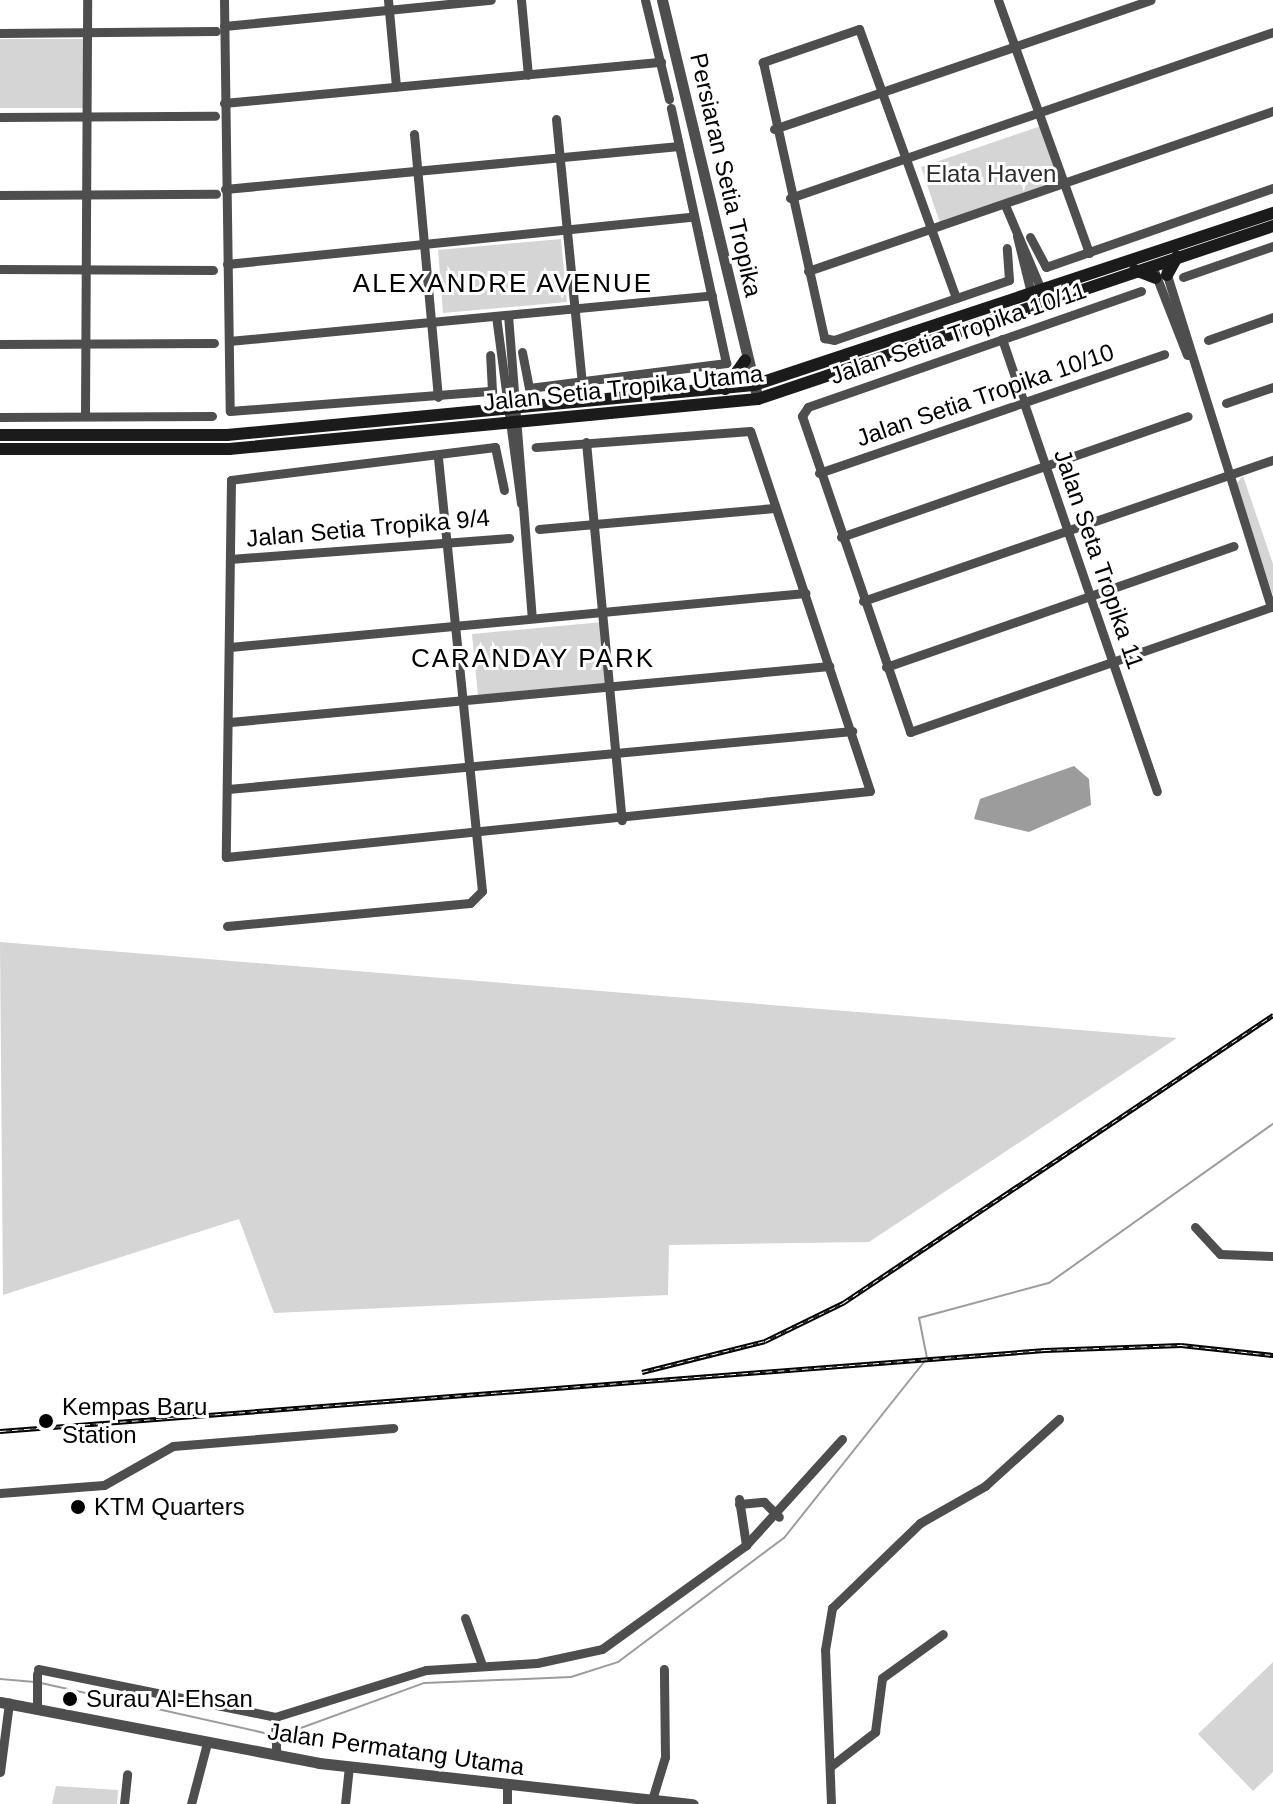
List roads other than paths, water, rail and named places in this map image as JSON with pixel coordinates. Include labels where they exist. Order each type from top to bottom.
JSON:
[{"type":"main road","name":"Jalan Setia Tropika Utama","points":[[0,449],[229,449],[510,429],[538,420],[758,399],[1039,287],[1157,263],[1273,213]]},
{"type":"main road","name":"Jalan Setia Tropika Utama","points":[[0,435],[227,435],[754,385],[1039,287],[1135,270],[1273,226]]},
{"type":"main road","points":[[725,389],[745,360]]},
{"type":"street","points":[[85,416],[89,195],[87,0]]},
{"type":"street","points":[[224,0],[220,29],[225,143],[220,192],[227,264],[229,408],[235,414],[438,397],[494,389],[490,355]]},
{"type":"street","points":[[0,33],[220,29],[389,5],[491,0]]},
{"type":"street","points":[[521,0],[530,75]]},
{"type":"street","points":[[522,352],[527,387],[720,368],[727,358],[692,217],[670,103],[645,0]]},
{"type":"street","name":"Persiaran Setia Tropika","points":[[662,0],[745,360],[758,399]]},
{"type":"street","points":[[998,0],[1043,112],[1089,253]]},
{"type":"street","points":[[774,129],[1150,0]]},
{"type":"street","points":[[389,5],[396,87]]},
{"type":"street","points":[[956,298],[863,34],[851,27],[769,58],[760,72],[824,338],[834,340],[956,298],[1013,278],[1007,248]]},
{"type":"street","points":[[790,198],[1273,32]]},
{"type":"street","points":[[224,103],[661,62]]},
{"type":"street","points":[[808,271],[1273,111]]},
{"type":"street","points":[[0,117],[215,116]]},
{"type":"street","points":[[556,119],[582,382]]},
{"type":"street","points":[[414,134],[438,397]]},
{"type":"street","points":[[0,195],[220,192],[679,146]]},
{"type":"street","points":[[1039,287],[1089,253],[1273,188]]},
{"type":"street","points":[[1005,205],[1025,260],[1039,287]]},
{"type":"street","points":[[227,264],[692,217]]},
{"type":"street","points":[[1030,237],[1039,287]]},
{"type":"street","points":[[1183,277],[1273,246]]},
{"type":"street","points":[[819,473],[907,728],[915,734],[1268,613],[1271,601],[1157,263]]},
{"type":"street","points":[[0,269],[213,270]]},
{"type":"street","name":"Jalan Setia Tropika 10/11","points":[[819,473],[802,426],[808,407],[1141,291]]},
{"type":"street","points":[[229,341],[712,295]]},
{"type":"street","points":[[508,315],[513,371],[510,429],[517,451],[525,518],[532,618]]},
{"type":"street","points":[[496,316],[501,371],[511,408]]},
{"type":"street","points":[[1208,340],[1273,317]]},
{"type":"street","name":"Jalan Seta Tropika 11","points":[[1002,339],[1157,791]]},
{"type":"street","points":[[0,344],[214,343]]},
{"type":"street","name":"Jalan Setia Tropika 10/10","points":[[819,473],[1164,354]]},
{"type":"street","points":[[501,371],[513,371]]},
{"type":"street","points":[[1226,403],[1273,387]]},
{"type":"street","points":[[0,417],[212,416]]},
{"type":"street","points":[[841,537],[1188,416]]},
{"type":"street","points":[[504,490],[497,447],[231,480],[226,857],[863,796],[871,785],[774,508],[753,437],[741,428],[536,447]]},
{"type":"street","points":[[586,442],[614,686],[622,820]]},
{"type":"street","points":[[227,926],[477,900],[478,835],[438,455]]},
{"type":"street","points":[[863,601],[1273,460]]},
{"type":"street","points":[[539,529],[774,508]]},
{"type":"street","name":"Jalan Setia Tropika 9/4","points":[[230,559],[509,538]]},
{"type":"street","points":[[886,667],[1234,546]]},
{"type":"street","points":[[230,647],[458,628],[532,618],[805,593]]},
{"type":"street","points":[[230,722],[829,666]]},
{"type":"street","points":[[228,789],[471,769],[852,731]]},
{"type":"street","points":[[1195,1227],[1220,1254],[1273,1256]]},
{"type":"street","points":[[831,1804],[825,1650],[837,1599],[920,1523],[985,1486],[1059,1419]]},
{"type":"street","points":[[0,1493],[104,1485],[173,1446],[393,1428]]},
{"type":"street","points":[[37,1707],[38,1672],[275,1719],[426,1670],[602,1649],[746,1545],[779,1517],[842,1439]]},
{"type":"street","points":[[746,1545],[739,1502],[764,1502],[779,1517]]},
{"type":"street","points":[[465,1618],[482,1665]]},
{"type":"street","points":[[831,1766],[875,1732],[882,1678],[943,1634]]},
{"type":"street","points":[[651,1802],[665,1757],[664,1669]]},
{"type":"street","points":[[0,1772],[4,1702]]},
{"type":"street","name":"Jalan Permatang Utama","points":[[4,1702],[207,1743],[276,1750],[349,1767],[507,1788],[693,1804]]},
{"type":"street","points":[[275,1719],[276,1750]]},
{"type":"street","points":[[191,1804],[207,1743]]},
{"type":"street","points":[[345,1804],[349,1767]]},
{"type":"street","points":[[124,1804],[127,1774]]},
{"type":"street","points":[[507,1788],[507,1804]]},
{"type":"waterway","points":[[279,1736],[424,1683],[571,1677],[618,1662],[784,1538],[927,1358],[919,1318],[1049,1283],[1273,1124]]},
{"type":"waterway","points":[[0,1679],[35,1682]]},
{"type":"waterway","points":[[41,1683],[273,1735]]},
{"type":"railway","points":[[642,1372],[765,1341],[843,1303],[1273,1015]]},
{"type":"railway","points":[[0,1431],[1045,1350],[1181,1345],[1273,1355]]},
{"type":"place","name":"Kempas Baru Station","points":[[46,1421]]},
{"type":"place","name":"KTM Quarters","points":[[78,1507]]},
{"type":"place","name":"Surau Al-Ehsan","points":[[70,1699]]},
{"type":"district","name":"ALEXANDRE AVENUE","points":[[503,284]]},
{"type":"district","name":"CARANDAY PARK","points":[[533,659]]},
{"type":"park label","name":"Elata Haven","points":[[991,174]]}]
